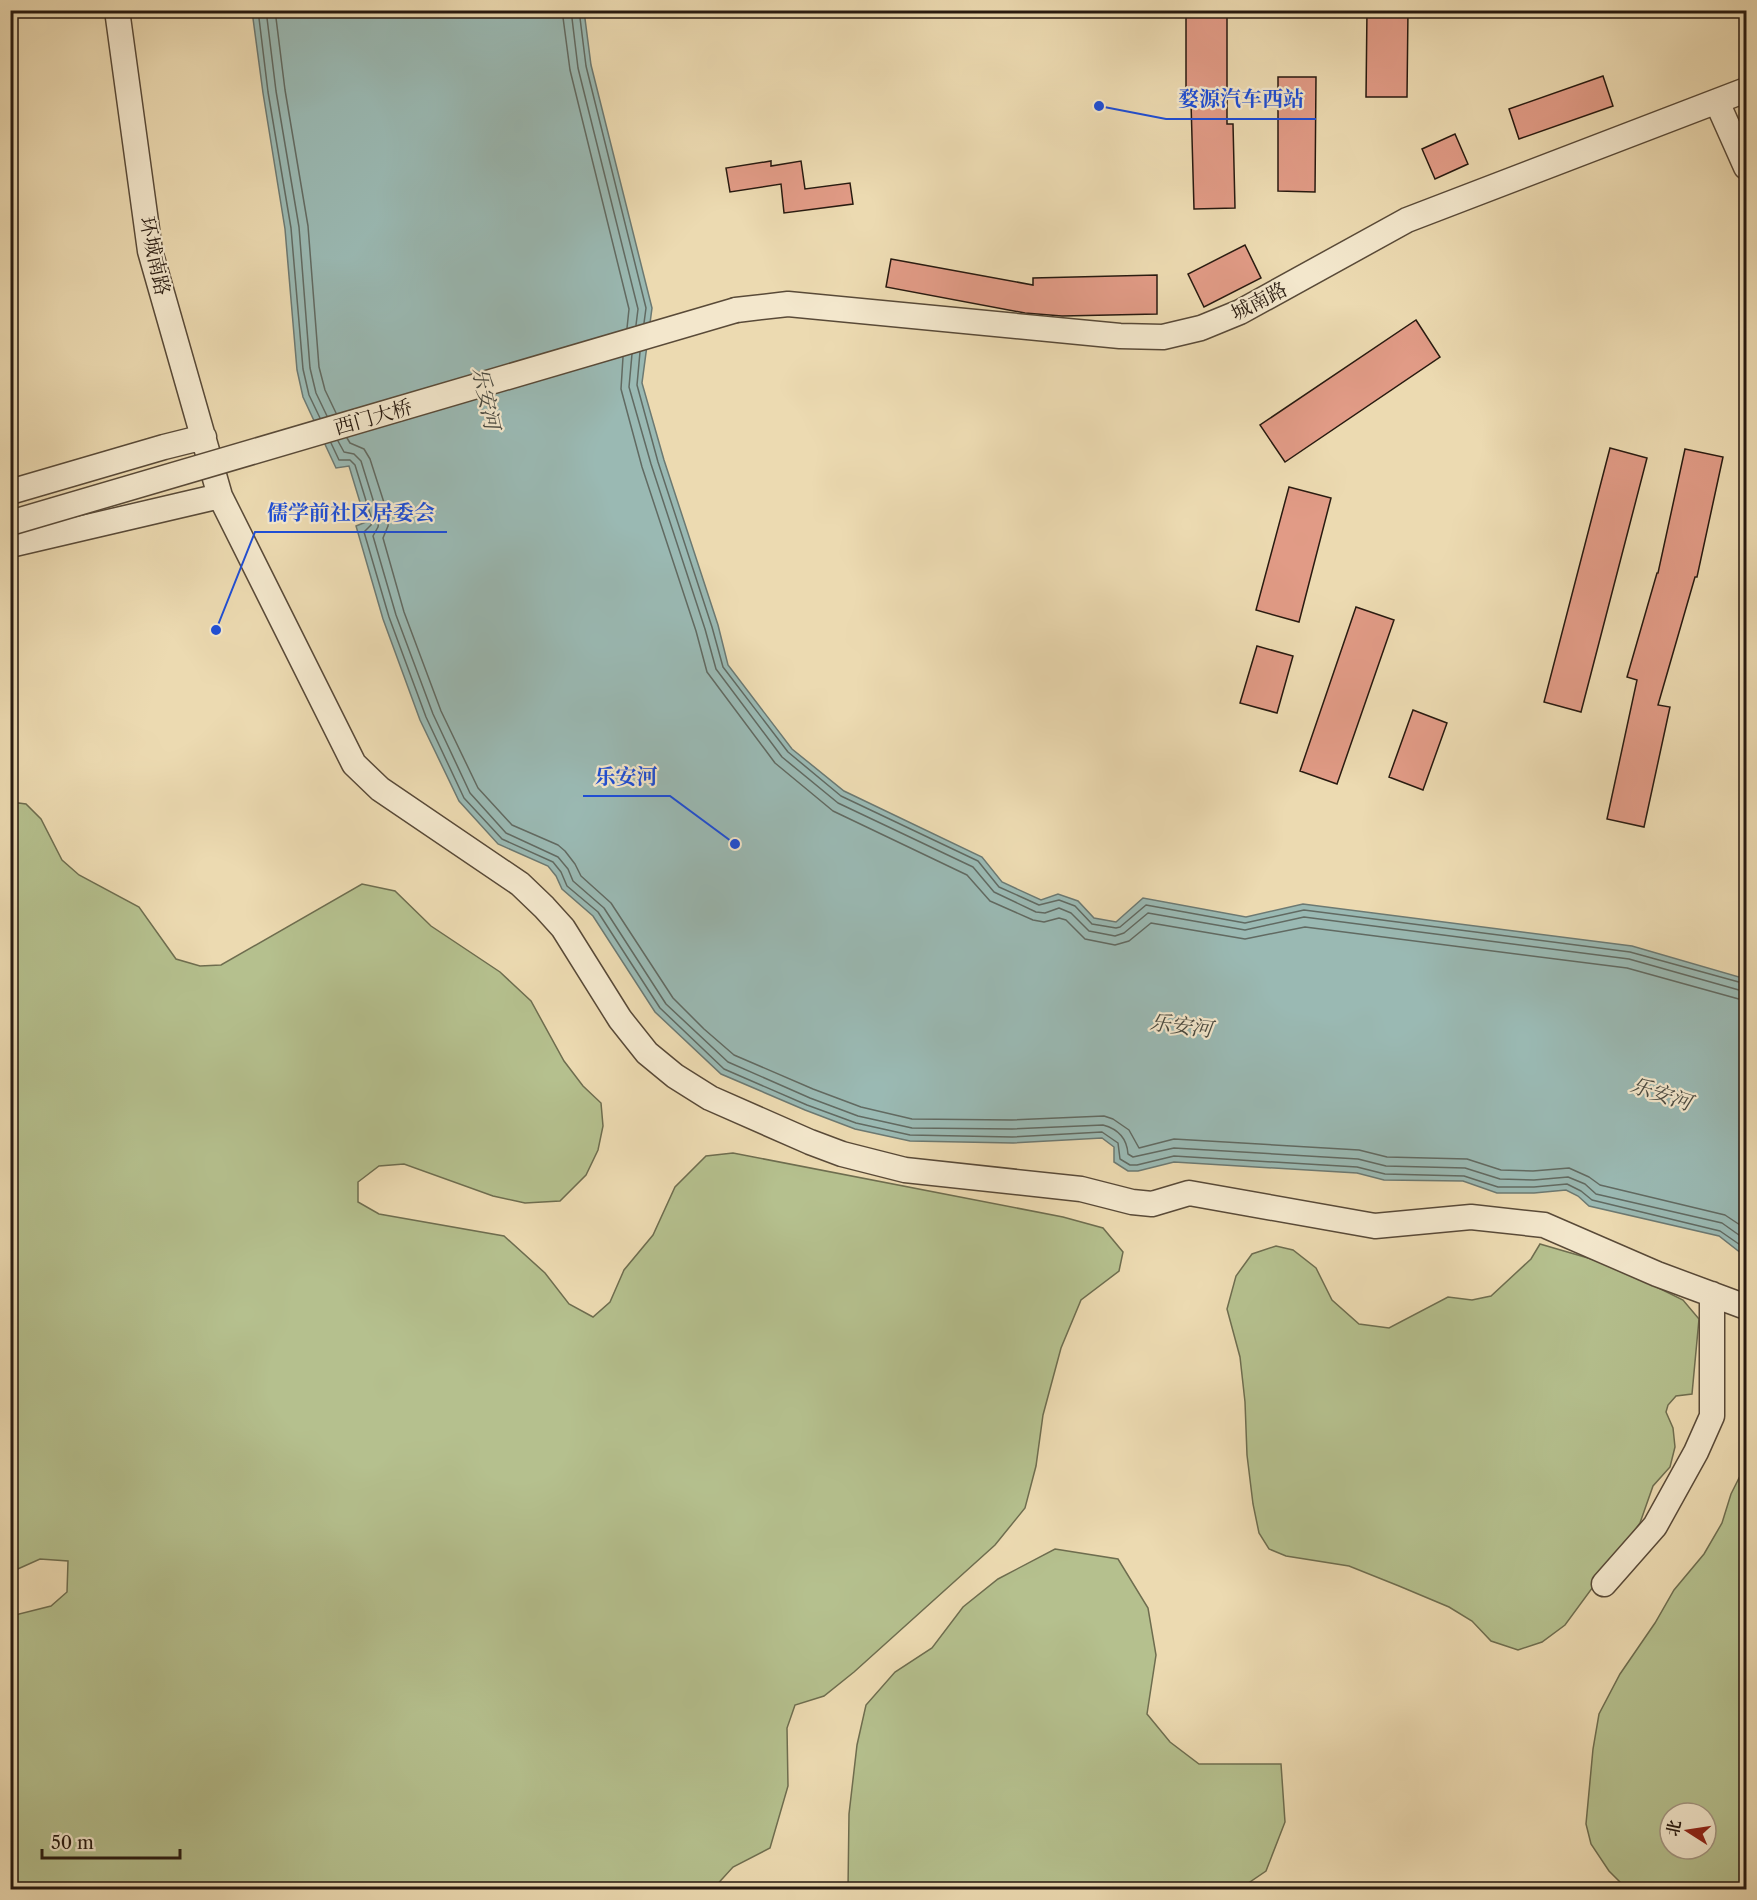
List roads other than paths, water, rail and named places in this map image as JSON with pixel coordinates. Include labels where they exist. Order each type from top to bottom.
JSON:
[{"type":"street","name":"环城南路","points":[[117,10],[150,251],[220,496],[354,764],[380,789],[520,884],[563,928],[620,1019],[647,1053],[675,1076],[710,1098],[842,1154],[905,1170],[1081,1189],[1132,1202],[1152,1204],[1189,1193],[1375,1226],[1471,1216],[1544,1225],[1657,1274],[1746,1307]]},
{"type":"street","name":"城南路","points":[[736,310],[788,304],[1119,336],[1163,337],[1201,328],[1240,312],[1407,220],[1746,90]]},
{"type":"street","points":[[1717,102],[1746,167]]},
{"type":"street","name":"西门大桥","points":[[10,523],[736,310]]},
{"type":"street","points":[[10,492],[204,437]]},
{"type":"street","points":[[10,545],[220,496]]},
{"type":"street","points":[[1604,1584],[1655,1526],[1696,1452],[1712,1416],[1712,1294]]},
{"type":"water","points":[[252,11],[584,11],[591,65],[652,308],[642,383],[664,460],[718,625],[728,665],[792,749],[844,791],[982,857],[1002,882],[1041,900],[1058,894],[1078,901],[1094,918],[1116,922],[1143,898],[1246,917],[1303,904],[1632,946],[1746,979],[1746,1257],[1719,1236],[1589,1206],[1578,1196],[1566,1190],[1497,1193],[1463,1181],[1384,1180],[1357,1173],[1174,1162],[1138,1171],[1128,1171],[1114,1162],[1114,1147],[1102,1138],[1013,1143],[910,1141],[855,1129],[721,1074],[655,1012],[593,916],[562,889],[548,866],[498,844],[459,801],[420,720],[383,619],[356,526],[366,522],[349,466],[336,468],[303,397],[297,370],[285,229]]},
{"type":"place","name":"婺源汽车西站","points":[[1099,106]]},
{"type":"place","name":"儒学前社区居委会","points":[[216,630]]},
{"type":"place","name":"乐安河","points":[[735,844]]}]
